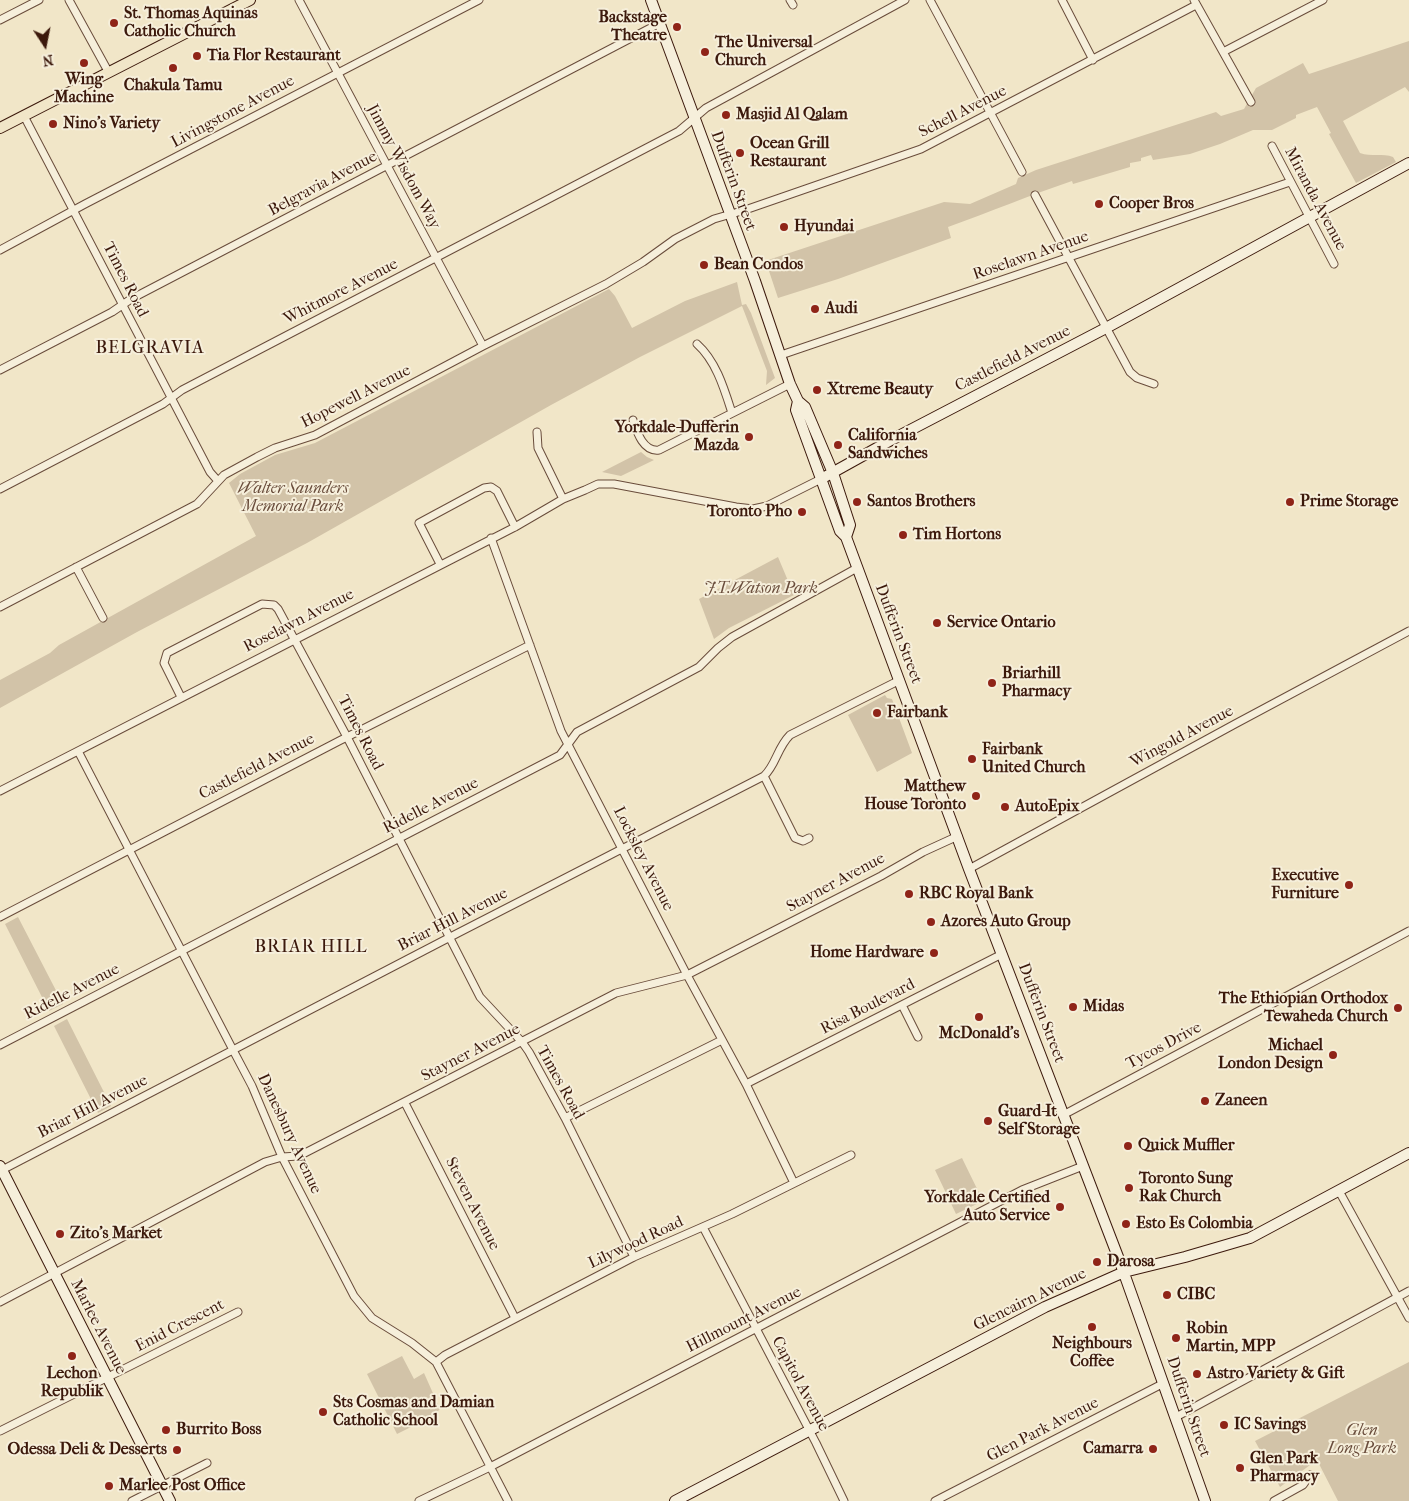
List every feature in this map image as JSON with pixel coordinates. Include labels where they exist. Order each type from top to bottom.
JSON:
[{"type":"main road","points":[[0,128],[250,0]]},
{"type":"street","points":[[0,20],[39,0]]},
{"type":"street","points":[[69,0],[109,73]]},
{"type":"street","name":"Jimmy Wisdom Way","points":[[299,0],[339,72],[435,258],[483,346]]},
{"type":"street","name":"Livingstone Avenue","points":[[0,250],[479,0]]},
{"type":"street","name":"Dufferin Street","points":[[651,0],[790,384],[798,401],[806,407],[833,473],[850,525],[846,537]]},
{"type":"street","name":"Whitmore Avenue","points":[[0,489],[163,404],[182,390],[679,131],[706,108],[905,0]]},
{"type":"street","points":[[930,0],[1022,172]]},
{"type":"street","points":[[1062,0],[1093,60]]},
{"type":"street","points":[[1223,52],[1323,0]]},
{"type":"street","points":[[1195,2],[1250,102]]},
{"type":"street","name":"Schell Avenue","points":[[729,214],[921,149],[1093,60],[1195,2]]},
{"type":"street","name":"Belgravia Avenue","points":[[0,370],[131,299],[660,23]]},
{"type":"street","name":"Times Road","points":[[24,116],[210,472],[218,481]]},
{"type":"street","name":"Miranda Avenue","points":[[1272,146],[1334,264]]},
{"type":"street","name":"Castlefield Avenue","points":[[614,484],[736,507],[753,509],[772,504],[1106,328],[1409,163]]},
{"type":"street","name":"Roselawn Avenue","points":[[781,355],[1290,182]]},
{"type":"street","points":[[1035,195],[1130,372],[1137,378],[1154,384]]},
{"type":"street","name":"Hopewell Avenue","points":[[0,607],[197,504],[227,473],[275,448],[315,435],[483,346],[606,284],[643,262],[675,238],[714,219],[729,214]]},
{"type":"street","points":[[697,344],[708,353],[732,413]]},
{"type":"street","points":[[633,420],[647,448],[652,451],[659,450],[790,384]]},
{"type":"street","name":"Dufferin Street","points":[[798,401],[796,410],[840,531],[846,537],[969,869],[1065,1114],[1124,1272],[1205,1501]]},
{"type":"street","points":[[537,432],[538,448],[563,499]]},
{"type":"street","name":"Roselawn Avenue","points":[[0,791],[514,527],[563,499],[598,484],[614,484]]},
{"type":"street","points":[[440,564],[419,523],[488,487],[494,488],[496,491],[514,527]]},
{"type":"street","name":"Locksley Avenue","points":[[491,538],[561,731],[687,976],[746,1084],[794,1183]]},
{"type":"street","points":[[76,567],[102,618]]},
{"type":"street","name":"Ridelle Avenue","points":[[0,1045],[560,755],[577,732],[700,667],[718,648],[732,637],[857,568]]},
{"type":"street","name":"Times Road","points":[[181,697],[164,663],[167,653],[262,604],[274,605],[281,614],[347,737],[480,997],[522,1042],[565,1118],[634,1257]]},
{"type":"street","name":"Wingold Avenue","points":[[969,869],[1409,631]]},
{"type":"street","name":"Castlefield Avenue","points":[[0,917],[347,737],[530,645]]},
{"type":"street","points":[[809,838],[798,840],[795,838],[764,776],[771,768],[782,744],[790,735],[900,680]]},
{"type":"street","name":"Danesbury Avenue","points":[[78,751],[234,1050],[252,1086],[282,1157],[359,1304],[372,1318],[412,1342],[436,1362],[508,1501]]},
{"type":"street","name":"Briar Hill Avenue","points":[[1,1168],[234,1050],[764,776]]},
{"type":"street","name":"Stayner Avenue","points":[[0,1302],[265,1162],[282,1157],[298,1156],[405,1103],[616,993],[687,976],[958,836]]},
{"type":"street","name":"Tycos Drive","points":[[1065,1114],[1409,931]]},
{"type":"street","name":"Risa Boulevard","points":[[746,1084],[1002,954]]},
{"type":"street","points":[[902,1005],[918,1037]]},
{"type":"street","points":[[565,1118],[722,1040]]},
{"type":"street","name":"Steven Avenue","points":[[405,1103],[516,1318]]},
{"type":"street","name":"Glencairn Avenue","points":[[675,1501],[1045,1307],[1124,1272],[1250,1238],[1409,1153]]},
{"type":"street","name":"Lilywood Road","points":[[436,1362],[634,1257],[703,1227],[851,1155]]},
{"type":"street","name":"Hillmount Avenue","points":[[420,1501],[490,1467],[1022,1190],[1083,1166]]},
{"type":"street","name":"Marlee Avenue","points":[[1,1168],[170,1501]]},
{"type":"street","points":[[1340,1191],[1409,1318]]},
{"type":"street","name":"Capitol Avenue","points":[[703,1227],[844,1501]]},
{"type":"street","points":[[1176,1417],[1409,1292]]},
{"type":"street","name":"Enid Crescent","points":[[0,1431],[238,1312]]},
{"type":"street","name":"Glen Park Avenue","points":[[935,1501],[1164,1383]]},
{"type":"street","points":[[132,1501],[206,1463]]},
{"type":"street","points":[[1274,1501],[1302,1485],[1310,1475]]},
{"type":"green space","points":[[1409,41],[1409,92],[1405,87],[1343,121],[1360,153],[1393,157],[1396,162],[1356,183],[1329,134],[1331,133],[1317,107],[1296,115],[1296,118],[1272,130],[1253,130],[1190,154],[1153,160],[1151,155],[1141,158],[1141,161],[1130,163],[1130,167],[1073,184],[1072,181],[1056,186],[948,227],[951,238],[838,279],[778,298],[768,268],[764,264],[765,261],[944,202],[970,204],[1016,184],[1018,178],[1036,170],[1216,112],[1221,116],[1244,109],[1256,88],[1303,63],[1309,74]]},
{"type":"green space","name":"Walter Saunders Memorial Park","points":[[737,282],[742,305],[746,304],[751,313],[775,378],[766,385],[767,371],[742,306],[640,357],[551,405],[307,543],[137,632],[0,708],[0,680],[50,653],[59,645],[256,536],[229,483],[240,474],[275,455],[315,443],[609,289],[615,296],[632,328],[685,301]]},
{"type":"green space","points":[[641,452],[654,460],[621,476],[602,472]]},
{"type":"green space","name":"J.T.Watson Park","points":[[778,557],[794,595],[729,628],[714,639],[699,599]]},
{"type":"green space","points":[[885,695],[887,698],[892,699],[912,753],[877,772],[848,715]]},
{"type":"green space","points":[[18,917],[63,1004],[49,1011],[5,924]]},
{"type":"green space","points":[[67,1019],[111,1106],[98,1113],[54,1026]]},
{"type":"green space","points":[[962,1158],[983,1201],[956,1214],[935,1170]]},
{"type":"green space","points":[[402,1356],[414,1379],[424,1373],[440,1409],[433,1416],[397,1434],[367,1374]]},
{"type":"green space","name":"Glen Long Park","points":[[1409,1362],[1409,1501],[1338,1501],[1317,1460],[1280,1487],[1255,1441]]},
{"type":"place","name":"St. Thomas Aquinas Catholic Church","points":[[114,23]]},
{"type":"place","name":"Backstage Theatre","points":[[677,27]]},
{"type":"place","name":"The Universal Church","points":[[705,52]]},
{"type":"place","name":"Tia Flor Restaurant","points":[[197,56]]},
{"type":"place","name":"Wing Machine","points":[[84,63]]},
{"type":"place","name":"Chakula Tamu","points":[[173,68]]},
{"type":"place","name":"Masjid Al Qalam","points":[[726,115]]},
{"type":"place","name":"Nino's Variety","points":[[53,124]]},
{"type":"place","name":"Ocean Grill Restaurant","points":[[740,153]]},
{"type":"place","name":"Cooper Bros","points":[[1099,204]]},
{"type":"place","name":"Hyundai","points":[[784,227]]},
{"type":"place","name":"Bean Condos","points":[[704,265]]},
{"type":"place","name":"Audi","points":[[815,309]]},
{"type":"place","name":"Xtreme Beauty","points":[[817,390]]},
{"type":"place","name":"Yorkdale-Dufferin Mazda","points":[[749,437]]},
{"type":"place","name":"California Sandwiches","points":[[838,445]]},
{"type":"place","name":"Santos Brothers","points":[[857,502]]},
{"type":"place","name":"Prime Storage","points":[[1290,502]]},
{"type":"place","name":"Toronto Pho","points":[[802,512]]},
{"type":"place","name":"Tim Hortons","points":[[903,535]]},
{"type":"place","name":"Service Ontario","points":[[937,623]]},
{"type":"place","name":"Briarhill Pharmacy","points":[[992,683]]},
{"type":"place","name":"Fairbank","points":[[877,713]]},
{"type":"place","name":"Fairbank United Church","points":[[972,759]]},
{"type":"place","name":"Matthew House Toronto","points":[[976,796]]},
{"type":"place","name":"AutoEpix","points":[[1005,807]]},
{"type":"place","name":"Executive Furniture","points":[[1349,885]]},
{"type":"place","name":"RBC Royal Bank","points":[[909,894]]},
{"type":"place","name":"Azores Auto Group","points":[[931,922]]},
{"type":"place","name":"Home Hardware","points":[[934,953]]},
{"type":"place","name":"Midas","points":[[1073,1007]]},
{"type":"place","name":"The Ethiopian Orthodox Tewaheda Church","points":[[1398,1008]]},
{"type":"place","name":"McDonald's","points":[[979,1017]]},
{"type":"place","name":"Michael London Design","points":[[1333,1055]]},
{"type":"place","name":"Zaneen","points":[[1205,1101]]},
{"type":"place","name":"Guard-It Self Storage","points":[[988,1121]]},
{"type":"place","name":"Quick Muffler","points":[[1128,1146]]},
{"type":"place","name":"Toronto Sung Rak Church","points":[[1129,1188]]},
{"type":"place","name":"Yorkdale Certified Auto Service","points":[[1060,1207]]},
{"type":"place","name":"Esto Es Colombia","points":[[1126,1224]]},
{"type":"place","name":"Zito's Market","points":[[60,1234]]},
{"type":"place","name":"Darosa","points":[[1097,1262]]},
{"type":"place","name":"CIBC","points":[[1167,1295]]},
{"type":"place","name":"Neighbours Coffee","points":[[1092,1327]]},
{"type":"place","name":"Robin Martin, MPP","points":[[1176,1338]]},
{"type":"place","name":"Lechon Republik","points":[[72,1356]]},
{"type":"place","name":"Astro Variety & Gift","points":[[1197,1374]]},
{"type":"place","name":"Sts Cosmas and Damian Catholic School","points":[[323,1412]]},
{"type":"place","name":"IC Savings","points":[[1224,1425]]},
{"type":"place","name":"Burrito Boss","points":[[166,1430]]},
{"type":"place","name":"Camarra","points":[[1153,1449]]},
{"type":"place","name":"Odessa Deli & Desserts","points":[[177,1450]]},
{"type":"place","name":"Glen Park Pharmacy","points":[[1240,1468]]},
{"type":"place","name":"Marlee Post Office","points":[[109,1486]]},
{"type":"district","name":"BELGRAVIA","points":[[150,349]]},
{"type":"district","name":"BRIAR HILL","points":[[311,948]]}]
